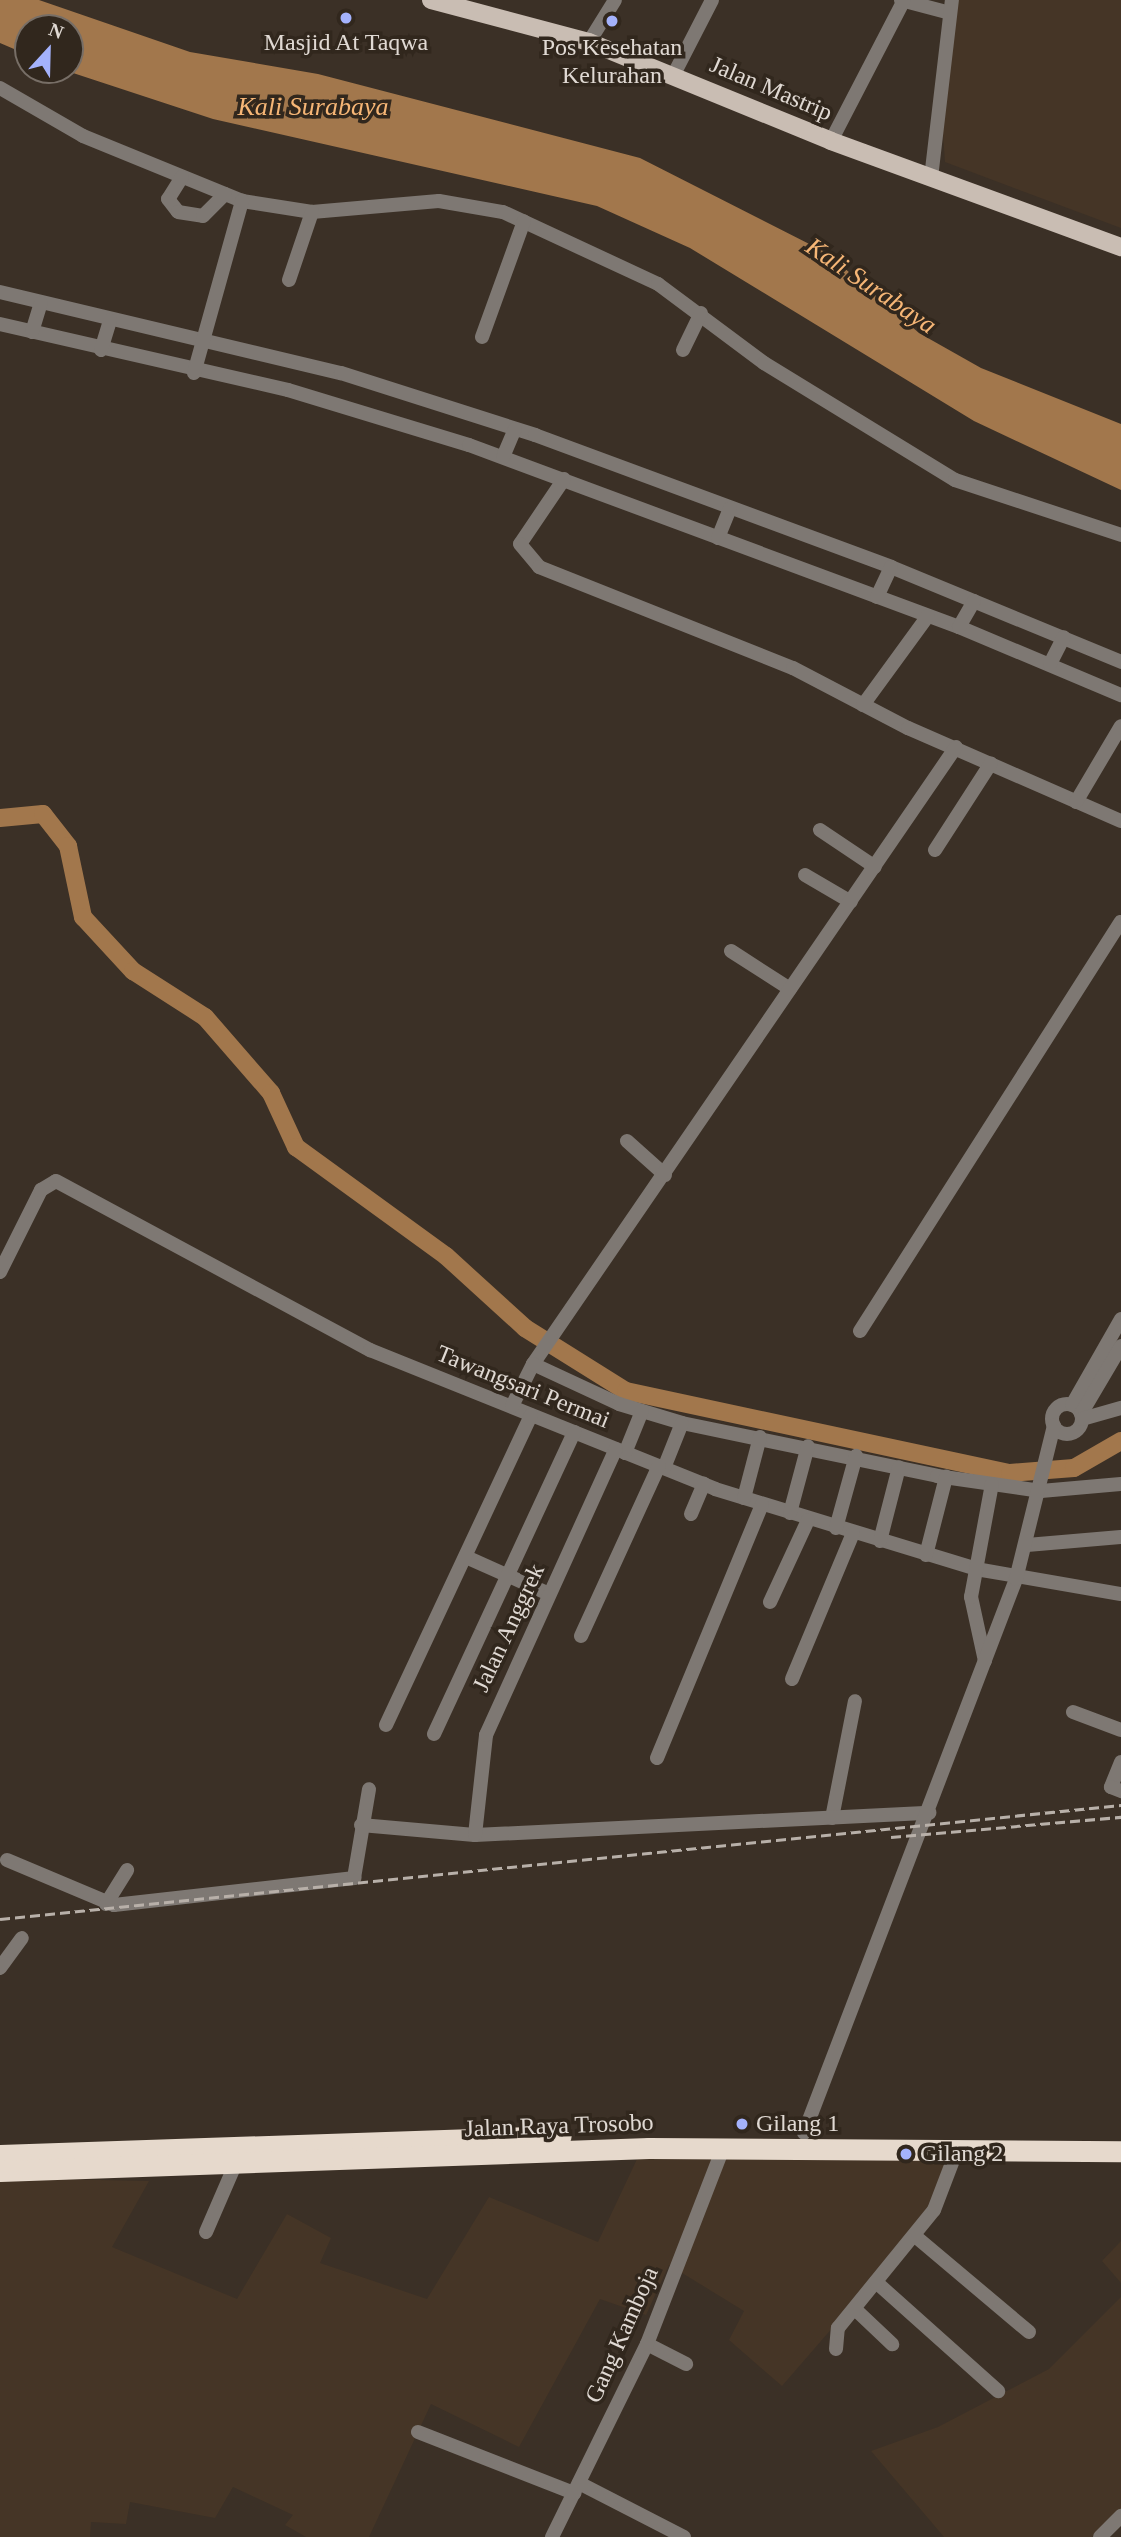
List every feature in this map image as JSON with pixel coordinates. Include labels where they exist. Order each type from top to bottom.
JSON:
[{"type":"highway","name":"Jalan Raya Trosobo","points":[[298,2152],[466,2138],[804,2133],[1121,2137]]},
{"type":"highway","name":"Jalan Raya Trosobo","points":[[0,2155],[958,2147],[1121,2151]]},
{"type":"highway","name":"Jalan Raya Trosobo","points":[[0,2171],[235,2165],[272,2153]]},
{"type":"main road","name":"Jalan Mastrip","points":[[431,0],[482,5],[589,42],[674,74],[831,141],[1121,247]]},
{"type":"street","points":[[589,42],[615,0]]},
{"type":"street","points":[[674,74],[712,0]]},
{"type":"street","points":[[831,141],[902,1],[949,6],[931,178]]},
{"type":"street","points":[[0,88],[83,136],[242,201],[312,212],[439,201],[490,207],[646,277],[701,313],[764,363],[955,480],[1121,535]]},
{"type":"street","points":[[182,177],[168,199],[178,212],[203,216],[225,194]]},
{"type":"street","points":[[194,369],[242,201]]},
{"type":"street","points":[[289,279],[312,212]]},
{"type":"street","points":[[482,337],[524,221]]},
{"type":"street","points":[[0,292],[40,306],[109,323],[341,373],[514,430],[890,569],[1121,662]]},
{"type":"street","points":[[33,331],[40,306]]},
{"type":"street","points":[[683,350],[701,313]]},
{"type":"street","points":[[101,348],[109,323]]},
{"type":"street","points":[[0,324],[354,407],[504,454],[564,479],[878,594],[928,616],[961,626],[1051,662],[1121,695]]},
{"type":"street","points":[[504,454],[514,430]]},
{"type":"street","points":[[564,479],[520,544],[539,567],[793,668],[863,705],[1121,821]]},
{"type":"street","points":[[719,535],[729,509]]},
{"type":"street","points":[[878,594],[890,569]]},
{"type":"street","points":[[961,626],[973,602]]},
{"type":"street","points":[[863,705],[928,616]]},
{"type":"street","points":[[1051,662],[1063,639]]},
{"type":"street","points":[[1076,802],[1121,726]]},
{"type":"street","points":[[512,1406],[556,1328],[665,1175],[956,747]]},
{"type":"street","points":[[934,850],[991,763]]},
{"type":"street","points":[[820,830],[875,867]]},
{"type":"street","points":[[805,875],[851,902]]},
{"type":"street","points":[[860,1331],[1121,922]]},
{"type":"street","points":[[732,951],[790,989]]},
{"type":"street","points":[[627,1141],[665,1175]]},
{"type":"street","name":"Tawangsari Permai","points":[[0,1272],[41,1191],[52,1182],[72,1187],[370,1350],[704,1484],[808,1520],[976,1569],[1016,1579],[1121,1594]]},
{"type":"street","points":[[1049,1451],[1072,1433],[1078,1413],[1121,1319]]},
{"type":"street","points":[[1078,1413],[1121,1346]]},
{"type":"street","points":[[535,1361],[642,1411],[682,1423],[992,1484],[1042,1487],[1121,1484]]},
{"type":"street","points":[[804,2133],[929,1813],[1016,1579],[1042,1487],[1056,1409],[1078,1413],[1121,1408]]},
{"type":"street","name":"Jalan Anggrek","points":[[475,1835],[486,1734],[549,1594],[642,1411]]},
{"type":"street","points":[[386,1725],[531,1415]]},
{"type":"street","points":[[581,1636],[682,1423]]},
{"type":"street","points":[[1054,1426],[1072,1433]]},
{"type":"street","points":[[434,1734],[574,1432]]},
{"type":"street","points":[[744,1498],[760,1437]]},
{"type":"street","points":[[790,1513],[808,1446]]},
{"type":"street","points":[[836,1528],[856,1457]]},
{"type":"street","points":[[880,1541],[899,1467]]},
{"type":"street","points":[[926,1555],[946,1477]]},
{"type":"street","points":[[691,1514],[704,1484]]},
{"type":"street","points":[[985,1661],[972,1614],[976,1569],[992,1484]]},
{"type":"street","points":[[657,1758],[762,1505]]},
{"type":"street","points":[[770,1602],[808,1520]]},
{"type":"street","points":[[792,1679],[853,1533]]},
{"type":"street","points":[[1027,1545],[1121,1537]]},
{"type":"street","points":[[466,1557],[549,1594]]},
{"type":"street","points":[[832,1818],[855,1700]]},
{"type":"street","points":[[1073,1712],[1121,1730]]},
{"type":"street","points":[[1121,1762],[1111,1787],[1121,1791]]},
{"type":"street","points":[[7,1860],[106,1904],[354,1878],[369,1790]]},
{"type":"street","points":[[361,1825],[475,1835],[929,1813]]},
{"type":"street","points":[[106,1904],[127,1870]]},
{"type":"street","points":[[0,1968],[22,1938]]},
{"type":"street","points":[[836,2349],[838,2328],[856,2310],[915,2236],[944,2192],[958,2147]]},
{"type":"street","name":"Gang Kamboja","points":[[552,2537],[647,2344],[723,2148]]},
{"type":"street","points":[[206,2232],[235,2165]]},
{"type":"street","points":[[915,2236],[1029,2332]]},
{"type":"street","points":[[876,2282],[998,2391]]},
{"type":"street","points":[[856,2310],[892,2344]]},
{"type":"street","points":[[647,2344],[686,2364]]},
{"type":"street","points":[[418,2432],[577,2488],[684,2537]]},
{"type":"street","points":[[1100,2537],[1121,2516]]},
{"type":"shaded area","points":[[956,0],[1121,0],[1121,228],[945,162],[939,77]]},
{"type":"shaded area","points":[[957,2154],[945,2198],[782,2386],[729,2340],[744,2311],[669,2265],[646,2315],[600,2299],[519,2447],[431,2404],[369,2537],[306,2537],[285,2525],[293,2515],[233,2487],[215,2518],[130,2502],[126,2524],[91,2522],[90,2537],[0,2537],[0,2178],[149,2181],[112,2247],[237,2299],[287,2214],[331,2238],[320,2263],[427,2299],[489,2197],[598,2242],[638,2157]]},
{"type":"shaded area","points":[[1121,2241],[1121,2283],[1102,2261]]},
{"type":"shaded area","points":[[1121,2297],[1121,2511],[1092,2537],[944,2537],[871,2451],[938,2427],[1049,2369]]},
{"type":"water","name":"Kali Surabaya","points":[[0,0],[39,0],[80,14],[14,14],[14,49],[0,43]]},
{"type":"water","name":"Kali Surabaya","points":[[84,15],[190,52],[318,74],[640,158],[827,253],[919,333],[981,368],[1121,424],[1121,490],[974,421],[690,248],[597,206],[213,119],[84,77]]},
{"type":"waterway","points":[[0,818],[43,814],[68,846],[83,917],[133,971],[205,1017],[271,1093],[296,1147],[446,1256],[525,1328],[626,1391],[1010,1473],[1074,1468],[1121,1441]]},
{"type":"railway","points":[[0,1919],[1121,1805]]},
{"type":"railway","points":[[891,1837],[1121,1817]]},
{"type":"place","name":"Masjid At Taqwa","points":[[346,18]]},
{"type":"place","name":"Pos Kesehatan Kelurahan","points":[[612,21]]},
{"type":"place","name":"Gilang 1","points":[[742,2124]]},
{"type":"place","name":"Gilang 2","points":[[906,2154]]}]
